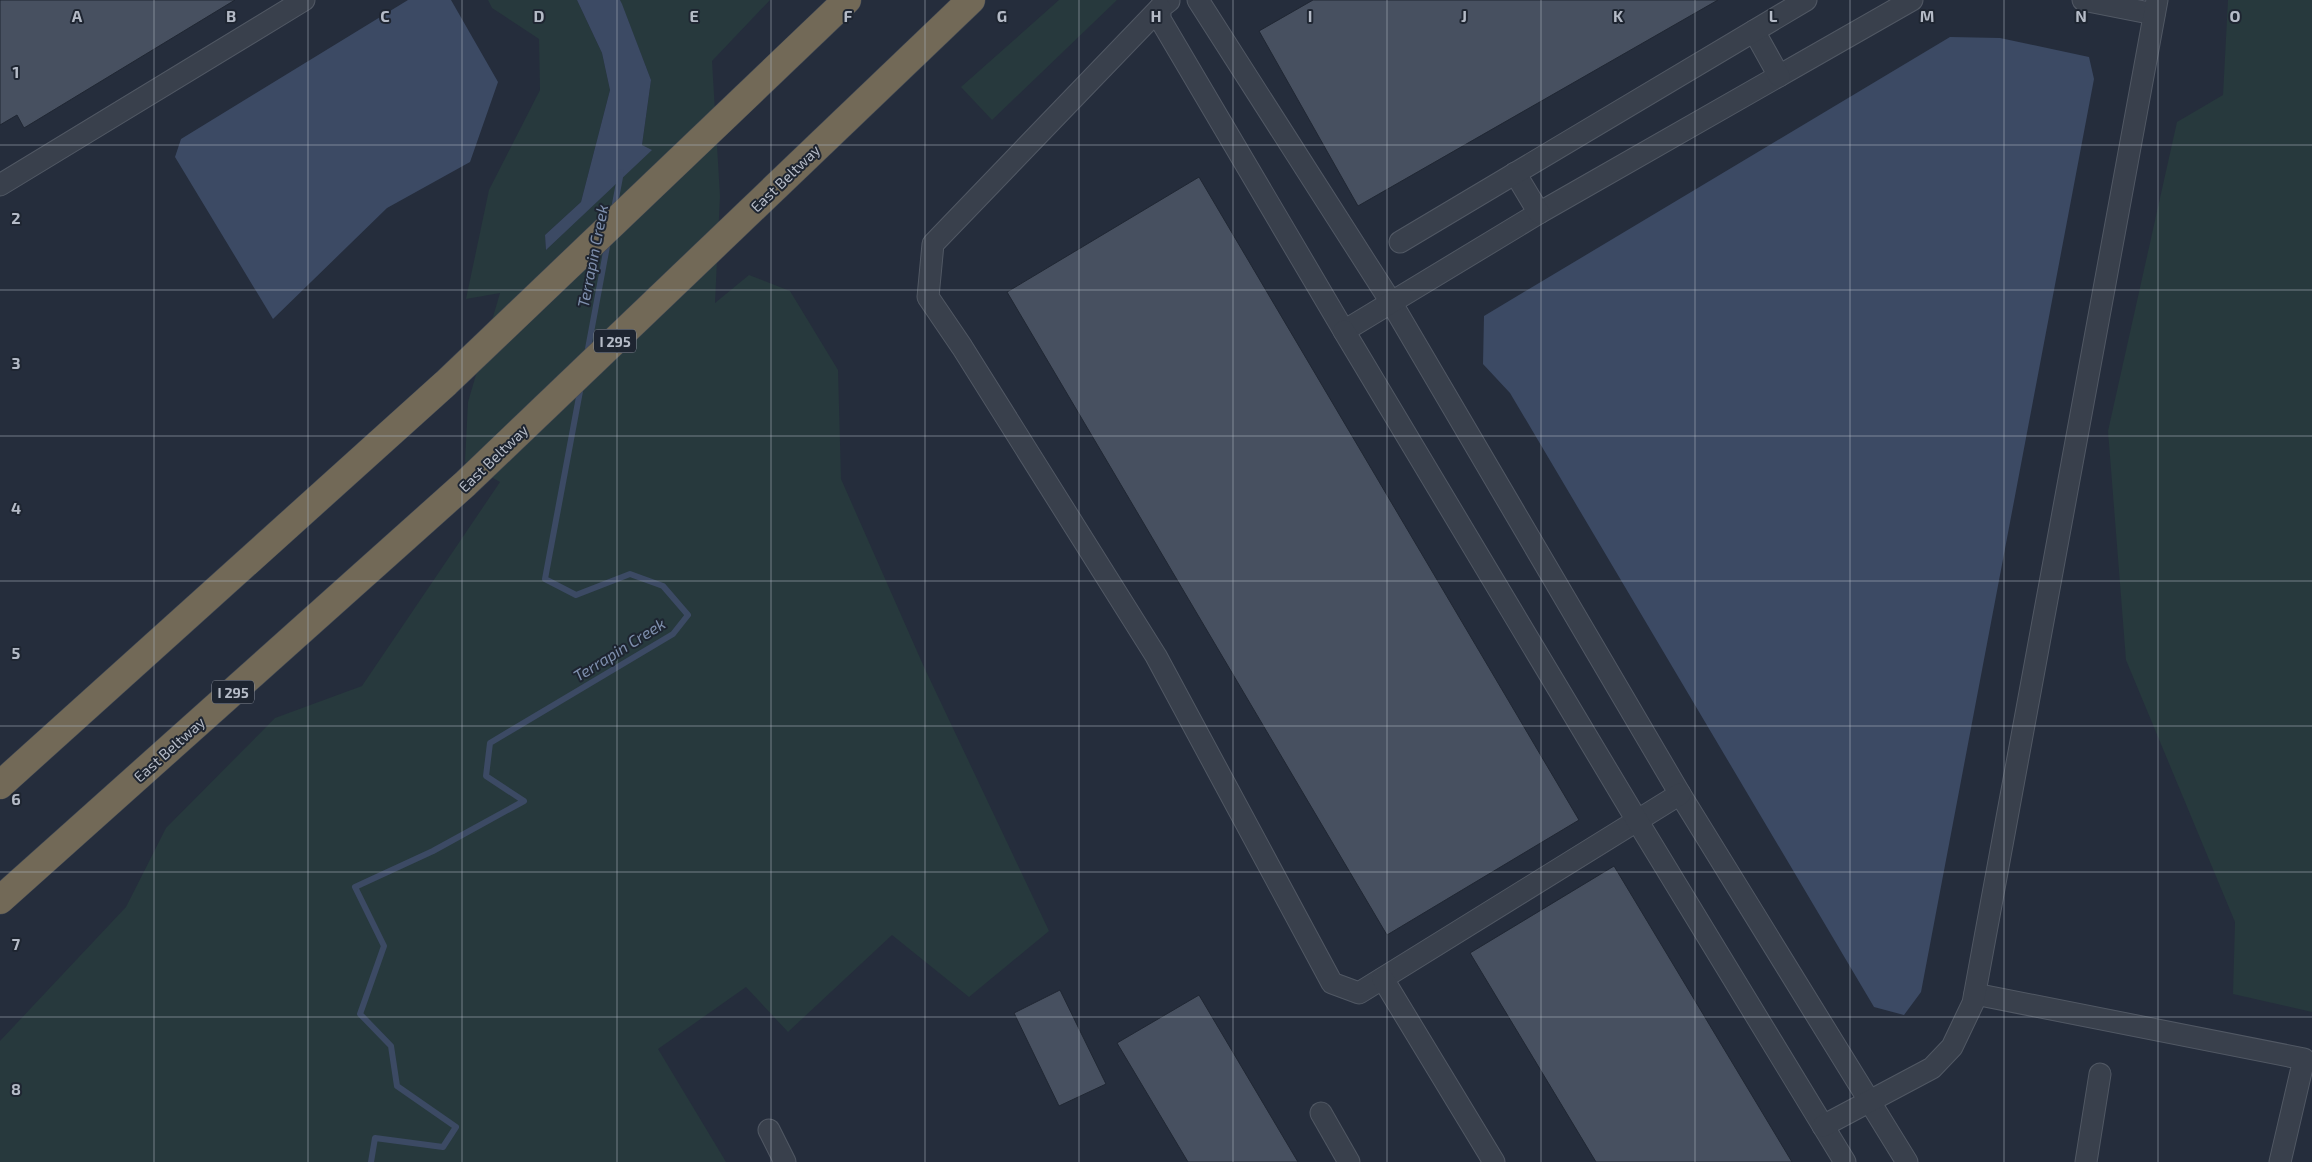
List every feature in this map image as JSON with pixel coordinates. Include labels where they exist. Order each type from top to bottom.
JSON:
[{"type":"highway","points":[[0,786],[446,383],[847,0]]},
{"type":"highway","name":"East Beltway","points":[[0,900],[466,484],[971,0]]},
{"type":"lane","points":[[0,186],[304,0]]},
{"type":"lane","points":[[1198,0],[1390,302],[1680,794],[1906,1162]]},
{"type":"lane","points":[[1400,242],[1806,0]]},
{"type":"lane","points":[[1344,331],[1539,213],[1912,0]]},
{"type":"lane","points":[[1823,1126],[1932,1068],[1952,1047],[1973,1003],[2156,7],[2083,0]]},
{"type":"lane","points":[[1166,4],[932,244],[928,297],[962,346],[1156,656],[1332,983],[1359,993],[1638,822],[1680,794]]},
{"type":"lane","points":[[1166,4],[1160,20],[1638,822],[1845,1162]]},
{"type":"lane","points":[[1754,31],[1779,76]]},
{"type":"lane","points":[[1515,173],[1539,213]]},
{"type":"lane","points":[[1383,979],[1494,1162]]},
{"type":"lane","points":[[1975,994],[2304,1058],[2280,1162]]},
{"type":"lane","points":[[2086,1162],[2100,1074]]},
{"type":"lane","points":[[1321,1113],[1349,1162]]},
{"type":"lane","points":[[769,1130],[785,1162]]},
{"type":"shaded area","points":[[488,0],[577,0],[602,53],[610,90],[581,202],[545,235],[546,250],[651,150],[642,145],[651,80],[620,0],[770,0],[712,61],[720,196],[715,303],[749,275],[790,291],[838,370],[841,479],[924,667],[1049,931],[969,997],[892,935],[788,1032],[746,987],[658,1049],[726,1162],[0,1162],[0,1041],[126,907],[166,828],[275,718],[362,686],[500,482],[465,462],[468,402],[500,293],[466,299],[489,190],[540,90],[539,39],[492,8]]},
{"type":"shaded area","points":[[1059,0],[1117,0],[992,120],[961,87]]},
{"type":"shaded area","points":[[2228,0],[2312,0],[2312,1012],[2233,994],[2235,922],[2126,660],[2108,431],[2177,122],[2223,95]]},
{"type":"water","points":[[408,0],[451,0],[498,82],[470,162],[387,208],[273,319],[175,157],[181,139]]},
{"type":"water","points":[[577,0],[620,0],[622,4],[651,80],[642,145],[652,150],[546,250],[545,235],[581,202],[610,90],[602,53]]},
{"type":"water","points":[[1950,37],[2000,38],[2089,57],[2094,79],[1921,992],[1904,1015],[1874,1007],[1510,393],[1483,364],[1484,316]]},
{"type":"building","points":[[0,0],[235,0],[24,128],[17,115],[0,125]]},
{"type":"building","points":[[1313,0],[1718,0],[1358,206],[1259,31]]},
{"type":"building","points":[[1199,177],[1579,820],[1387,935],[1007,292]]},
{"type":"building","points":[[1614,866],[1792,1162],[1596,1162],[1470,953]]},
{"type":"building","points":[[1060,990],[1106,1084],[1059,1106],[1014,1013]]},
{"type":"building","points":[[1199,995],[1298,1162],[1188,1162],[1117,1043]]},
{"type":"waterway","name":"Terrapin Creek","points":[[614,209],[621,172]]},
{"type":"waterway","name":"Terrapin Creek","points":[[587,354],[608,241]]},
{"type":"waterway","name":"Terrapin Creek","points":[[371,1162],[375,1138],[443,1147],[456,1127],[397,1086],[391,1046],[360,1014],[384,946],[355,887],[433,851],[524,801],[486,776],[490,743],[673,634],[688,615],[663,586],[630,574],[576,595],[545,579],[581,386]]}]
